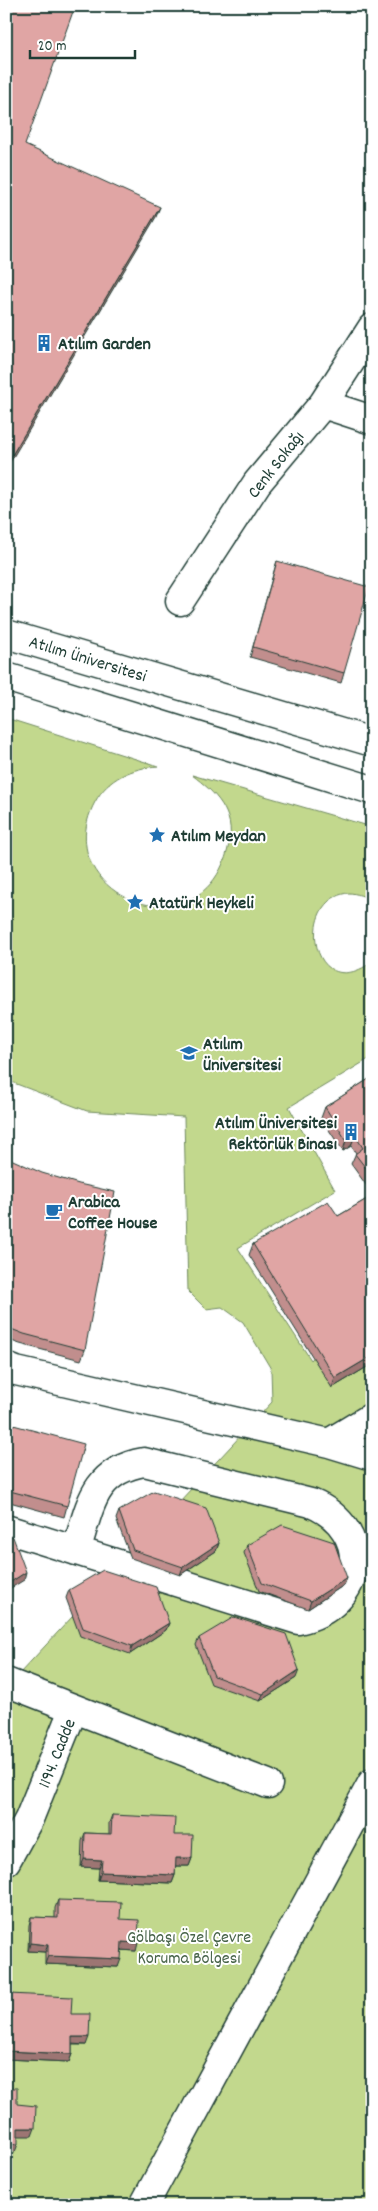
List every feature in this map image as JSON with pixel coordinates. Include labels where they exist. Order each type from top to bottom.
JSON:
[{"type":"street","name":"Cenk Sokağı","points":[[180,601],[257,483],[323,404],[372,328]]},
{"type":"street","points":[[323,404],[372,420]]},
{"type":"street","name":"Atılım Üniversitesi","points":[[6,634],[372,742]]},
{"type":"street","points":[[6,677],[372,790]]},
{"type":"street","points":[[6,1367],[16,1371],[330,1443],[372,1456]]},
{"type":"street","points":[[330,1443],[372,1417]]},
{"type":"street","points":[[6,1529],[76,1551],[298,1620],[313,1616],[327,1609],[339,1598],[348,1586],[353,1572],[355,1557],[352,1541],[344,1527],[324,1509],[312,1504],[144,1462],[119,1469],[100,1485],[94,1496],[76,1551]]},
{"type":"street","name":"1194. Cadde","points":[[6,1682],[73,1710],[29,1819],[6,1861]]},
{"type":"street","points":[[73,1710],[268,1784]]},
{"type":"street","points":[[144,2205],[372,1783]]},
{"type":"green space","name":"Gölbaşı Özel Çevre Koruma Bölgesi","points":[[6,718],[158,766],[130,772],[107,787],[95,802],[85,835],[91,864],[109,886],[134,901],[163,906],[191,899],[214,879],[229,844],[229,823],[222,804],[216,796],[192,775],[372,827],[372,899],[349,893],[332,899],[321,912],[316,928],[317,946],[323,961],[335,971],[351,972],[372,962],[372,1057],[289,1107],[335,1190],[238,1248],[311,1360],[372,1295],[372,2205],[6,2205],[6,1688],[272,1402],[271,1369],[243,1322],[222,1307],[206,1309],[188,1291],[184,1117],[87,1111],[6,1080]]},
{"type":"building","name":"Atılım Garden","points":[[6,6],[75,6],[25,145],[160,207],[6,465]]},
{"type":"building","points":[[277,561],[369,587],[344,673],[253,647]]},
{"type":"building","name":"Atılım Üniversitesi Rektörlük Binası","points":[[372,1077],[372,1176],[355,1154],[363,1148],[355,1135],[346,1140],[325,1107]]},
{"type":"building","points":[[6,1157],[42,1173],[115,1192],[85,1350],[24,1334],[6,1327]]},
{"type":"building","points":[[372,1196],[372,1356],[335,1378],[253,1244],[328,1201],[338,1216]]},
{"type":"building","points":[[6,1423],[84,1444],[67,1506],[6,1490]]},
{"type":"building","points":[[154,1491],[206,1508],[219,1543],[183,1567],[133,1550],[119,1511]]},
{"type":"building","points":[[282,1525],[334,1542],[347,1578],[311,1601],[262,1583],[247,1545]]},
{"type":"building","points":[[6,1534],[13,1537],[26,1572],[6,1585]]},
{"type":"building","points":[[103,1570],[156,1587],[169,1623],[132,1646],[83,1628],[69,1590]]},
{"type":"building","points":[[234,1617],[286,1634],[299,1670],[263,1694],[214,1676],[199,1638]]},
{"type":"building","points":[[112,1815],[175,1818],[174,1835],[193,1835],[192,1858],[176,1858],[175,1875],[101,1872],[102,1860],[84,1859],[85,1833],[111,1834]]},
{"type":"building","points":[[58,1900],[121,1902],[120,1919],[139,1920],[138,1943],[122,1942],[121,1959],[48,1956],[48,1945],[30,1943],[31,1917],[58,1918]]},
{"type":"building","points":[[9,1994],[72,1997],[71,2014],[90,2014],[89,2037],[72,2037],[72,2054],[6,2051],[6,2012],[8,2012]]},
{"type":"building","points":[[6,2088],[17,2088],[17,2104],[36,2106],[35,2128],[18,2128],[18,2144],[6,2144]]},
{"type":"place","name":"Atılım Garden","points":[[44,343]]},
{"type":"place","name":"Atılım Meydan","points":[[157,835]]},
{"type":"place","name":"Atatürk Heykeli","points":[[135,902]]},
{"type":"place","name":"Atılım Üniversitesi","points":[[189,1053]]},
{"type":"place","name":"Atılım Üniversitesi Rektörlük Binası","points":[[351,1132]]},
{"type":"place","name":"Arabica Coffee House","points":[[54,1211]]}]
